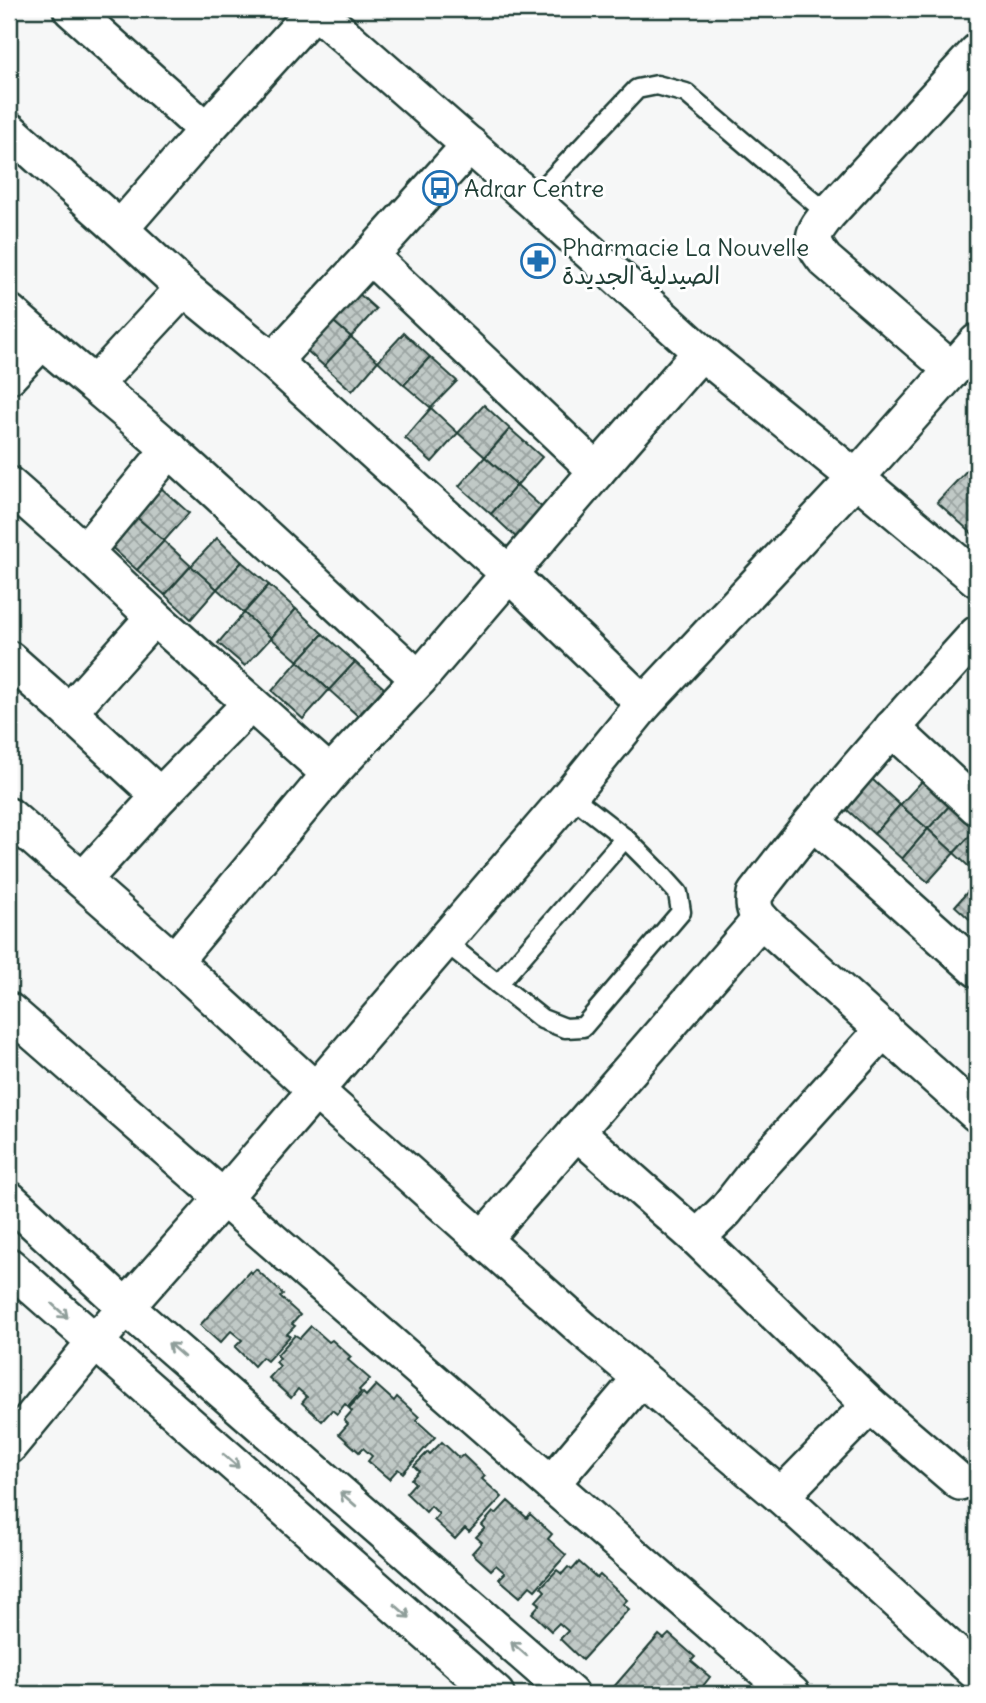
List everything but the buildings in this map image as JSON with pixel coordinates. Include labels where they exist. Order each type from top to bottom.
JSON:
[{"type":"street","points":[[71,9],[206,130]]},
{"type":"street","points":[[120,229],[315,9],[701,352],[977,579]]},
{"type":"street","points":[[952,370],[825,260],[817,250],[814,235],[828,214],[977,52]]},
{"type":"street","points":[[9,130],[508,573],[644,704]]},
{"type":"street","points":[[272,361],[470,145]]},
{"type":"street","points":[[370,256],[597,471]]},
{"type":"street","points":[[95,384],[184,288]]},
{"type":"street","points":[[9,312],[170,449],[419,679]]},
{"type":"street","points":[[9,376],[42,341]]},
{"type":"street","points":[[9,1446],[95,1342],[316,1091],[570,795],[644,704],[856,478],[977,342]]},
{"type":"street","points":[[174,961],[330,774],[419,679],[701,352]]},
{"type":"street","points":[[85,552],[170,449]]},
{"type":"street","points":[[9,485],[330,774]]},
{"type":"street","points":[[69,712],[154,617]]},
{"type":"street","points":[[977,634],[892,727],[813,821],[755,894],[753,902],[761,919],[977,1114]]},
{"type":"street","points":[[9,659],[160,796]]},
{"type":"street","points":[[83,880],[250,704]]},
{"type":"street","points":[[892,727],[977,807]]},
{"type":"street","points":[[9,816],[573,1320],[781,1496],[977,1673]]},
{"type":"street","points":[[813,821],[977,969]]},
{"type":"street","points":[[483,1239],[761,919]]},
{"type":"street","points":[[9,1011],[792,1694]]},
{"type":"street","points":[[697,1238],[726,1210],[762,1164],[884,1029]]},
{"type":"street","points":[[576,1131],[697,1238],[870,1405],[972,1480]]},
{"type":"street","points":[[9,1199],[127,1308],[570,1694]]},
{"type":"street","points":[[9,1266],[496,1694]]},
{"type":"street","points":[[552,1483],[641,1378]]},
{"type":"street","points":[[781,1496],[870,1405]]},
{"type":"lane","points":[[532,200],[637,89],[657,85],[686,93],[828,214]]},
{"type":"lane","points":[[444,941],[542,1019],[565,1028],[583,1027],[681,912],[678,893],[625,838],[570,795]]},
{"type":"lane","points":[[498,984],[625,838]]},
{"type":"place","name":"Adrar Centre","points":[[440,188]]},
{"type":"place","name":"Pharmacie La Nouvelle الصيدلية الجديدة","points":[[538,261]]}]
